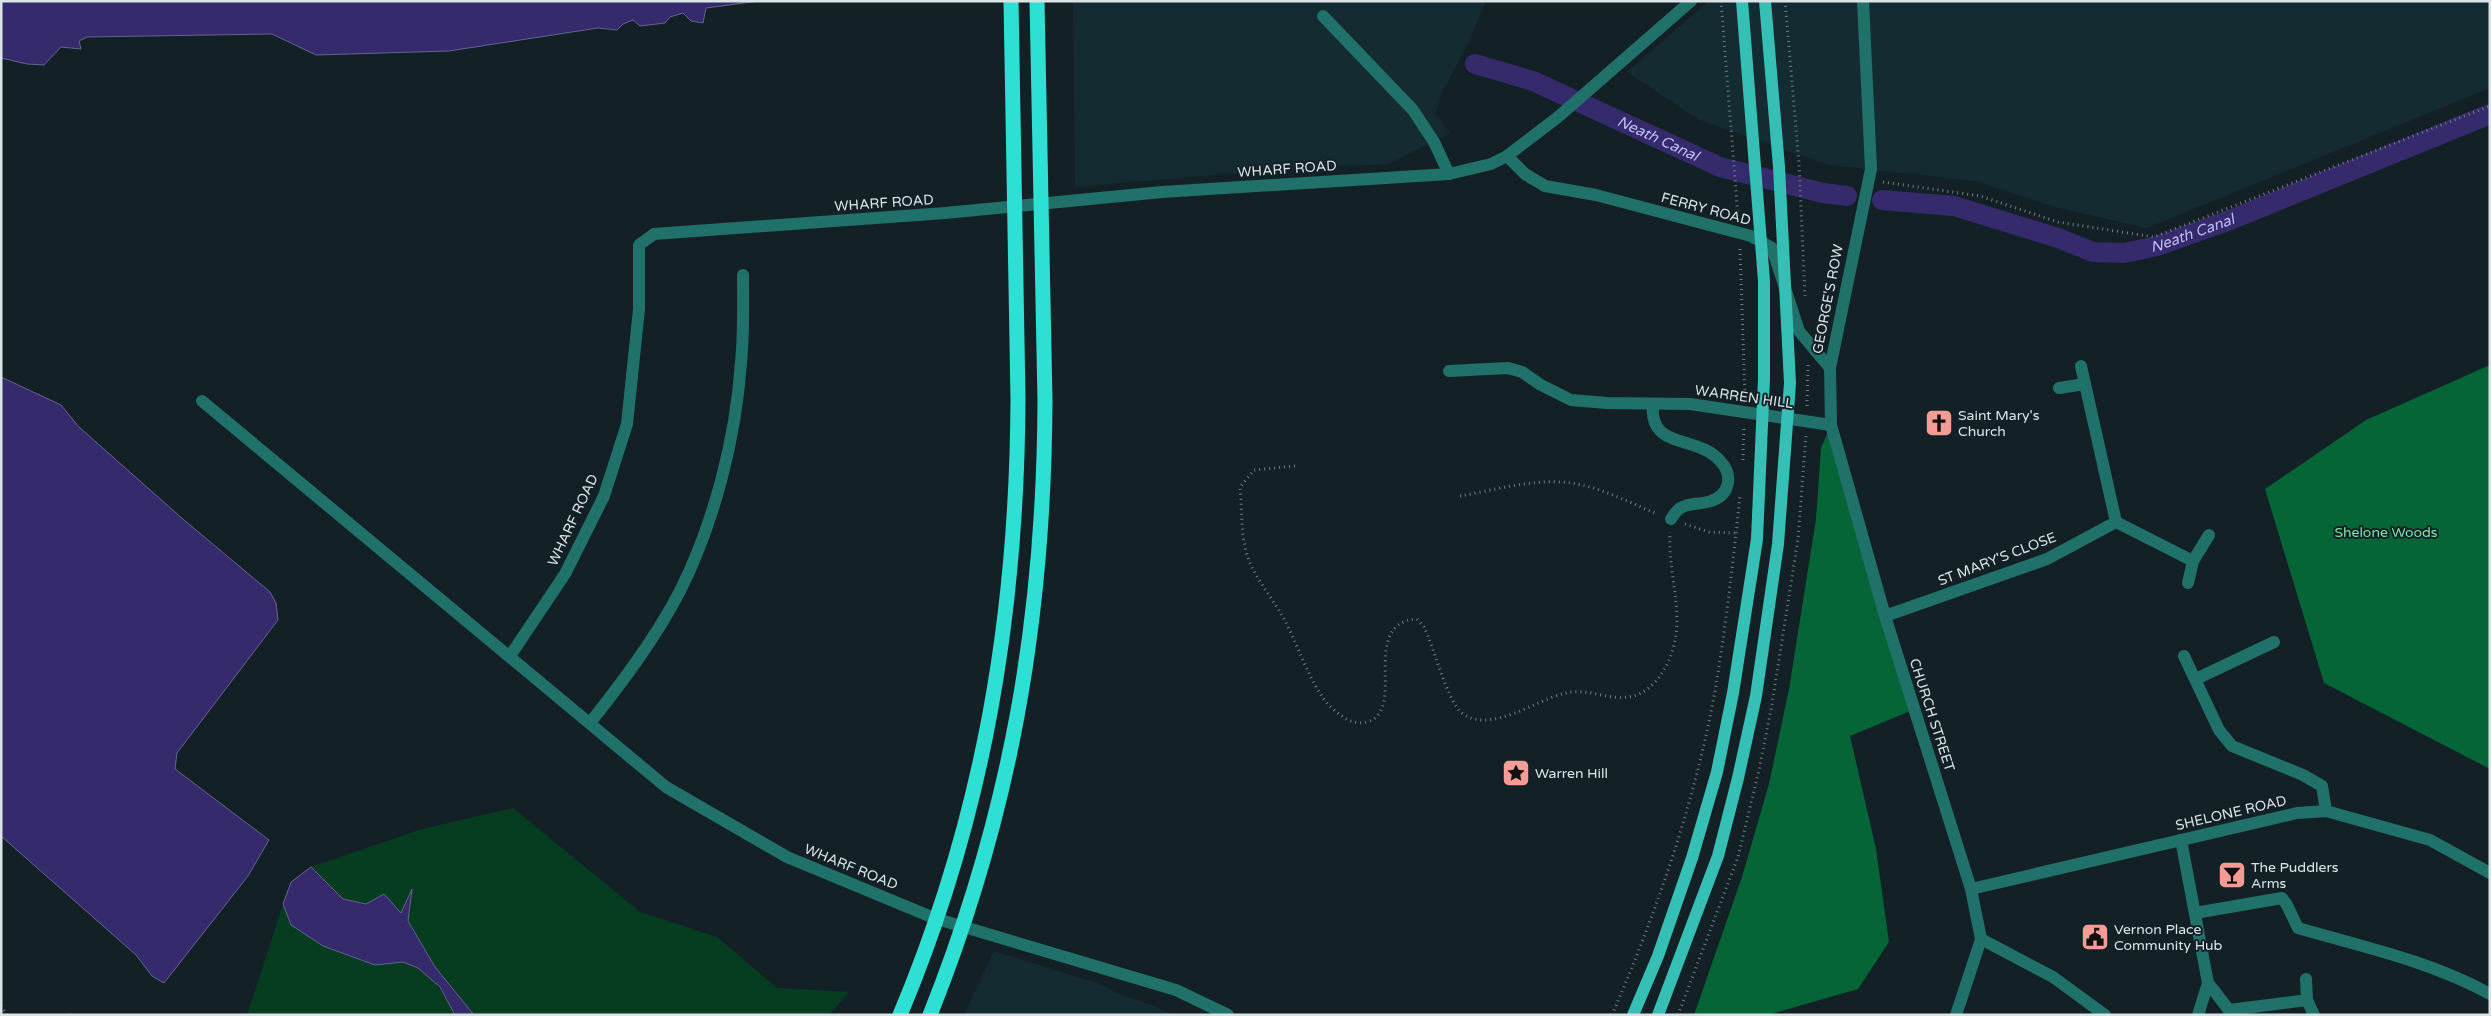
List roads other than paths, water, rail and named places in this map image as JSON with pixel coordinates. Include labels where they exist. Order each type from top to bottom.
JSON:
[{"type":"highway","points":[[900,1015],[929,944],[962,839],[988,732],[997,684],[1008,592],[1015,515],[1018,435],[1011,1]]},
{"type":"highway","points":[[930,1015],[947,972],[980,875],[1008,772],[1028,657],[1036,594],[1045,447],[1045,335],[1037,1]]},
{"type":"main road","points":[[1633,1015],[1692,858],[1716,772],[1733,693],[1757,539],[1764,379],[1764,281],[1742,1]]},
{"type":"main road","points":[[1658,1015],[1718,856],[1738,778],[1756,696],[1780,518],[1790,383],[1780,177],[1765,1]]},
{"type":"street","name":"WHARF ROAD","points":[[510,656],[565,574],[604,496],[627,424],[639,309],[639,245],[654,234],[946,213],[1162,192],[1450,174],[1491,164],[1507,156],[1558,117],[1691,1]]},
{"type":"street","name":"GEORGE'S ROW","points":[[1831,425],[1830,368],[1861,213],[1870,180],[1863,1]]},
{"type":"street","points":[[1323,16],[1413,110],[1434,142],[1450,174]]},
{"type":"street","name":"FERRY ROAD","points":[[1507,156],[1525,174],[1545,186],[1596,196],[1751,236],[1772,248],[1799,331],[1830,368]]},
{"type":"street","points":[[590,723],[631,672],[660,625],[696,555],[712,509],[725,464],[742,363],[743,275]]},
{"type":"street","points":[[2081,366],[2116,522],[2193,561]]},
{"type":"street","name":"WARREN HILL","points":[[1449,371],[1508,368],[1522,372],[1541,386],[1571,400],[1690,404],[1831,425]]},
{"type":"street","points":[[2059,388],[2085,384]]},
{"type":"street","name":"WHARF ROAD","points":[[202,401],[666,786],[787,857],[934,918],[1176,990],[1228,1015]]},
{"type":"street","points":[[1653,404],[1652,415],[1657,429],[1665,436],[1691,443],[1715,454],[1726,468],[1729,480],[1725,493],[1713,501],[1684,506],[1676,512],[1672,519]]},
{"type":"street","name":"CHURCH STREET","points":[[1831,425],[1885,616],[1972,889],[1981,939],[1956,1015]]},
{"type":"street","name":"ST MARY'S CLOSE","points":[[1885,616],[2047,559],[2116,522]]},
{"type":"street","points":[[2188,582],[2193,561],[2209,535]]},
{"type":"street","points":[[2196,679],[2274,642]]},
{"type":"street","points":[[2184,656],[2219,730],[2232,746],[2303,775],[2322,786],[2326,811]]},
{"type":"street","name":"SHELONE ROAD","points":[[1972,889],[2296,813],[2326,811],[2430,840],[2490,873]]},
{"type":"street","points":[[2181,840],[2208,984],[2229,1012],[2307,1000]]},
{"type":"street","points":[[2195,913],[2282,898],[2298,928],[2411,960],[2463,980],[2490,994]]},
{"type":"street","points":[[1981,939],[2053,977],[2105,1015]]},
{"type":"street","points":[[2306,979],[2307,1000],[2314,1015]]},
{"type":"street","points":[[2198,1015],[2208,984]]},
{"type":"waterway","name":"Neath Canal","points":[[1475,64],[1533,81],[1720,167],[1823,193],[1847,196]]},
{"type":"waterway","name":"Neath Canal","points":[[1882,200],[1954,206],[2058,238],[2093,252],[2124,253],[2157,246],[2230,220],[2490,114]]},
{"type":"place","name":"Saint Mary's Church","points":[[1939,423]]},
{"type":"place","name":"Warren Hill","points":[[1516,773]]},
{"type":"place","name":"The Puddlers Arms","points":[[2232,875]]},
{"type":"place","name":"Vernon Place Community Hub","points":[[2095,937]]},
{"type":"park label","name":"Shelone Woods","points":[[2386,532]]}]
